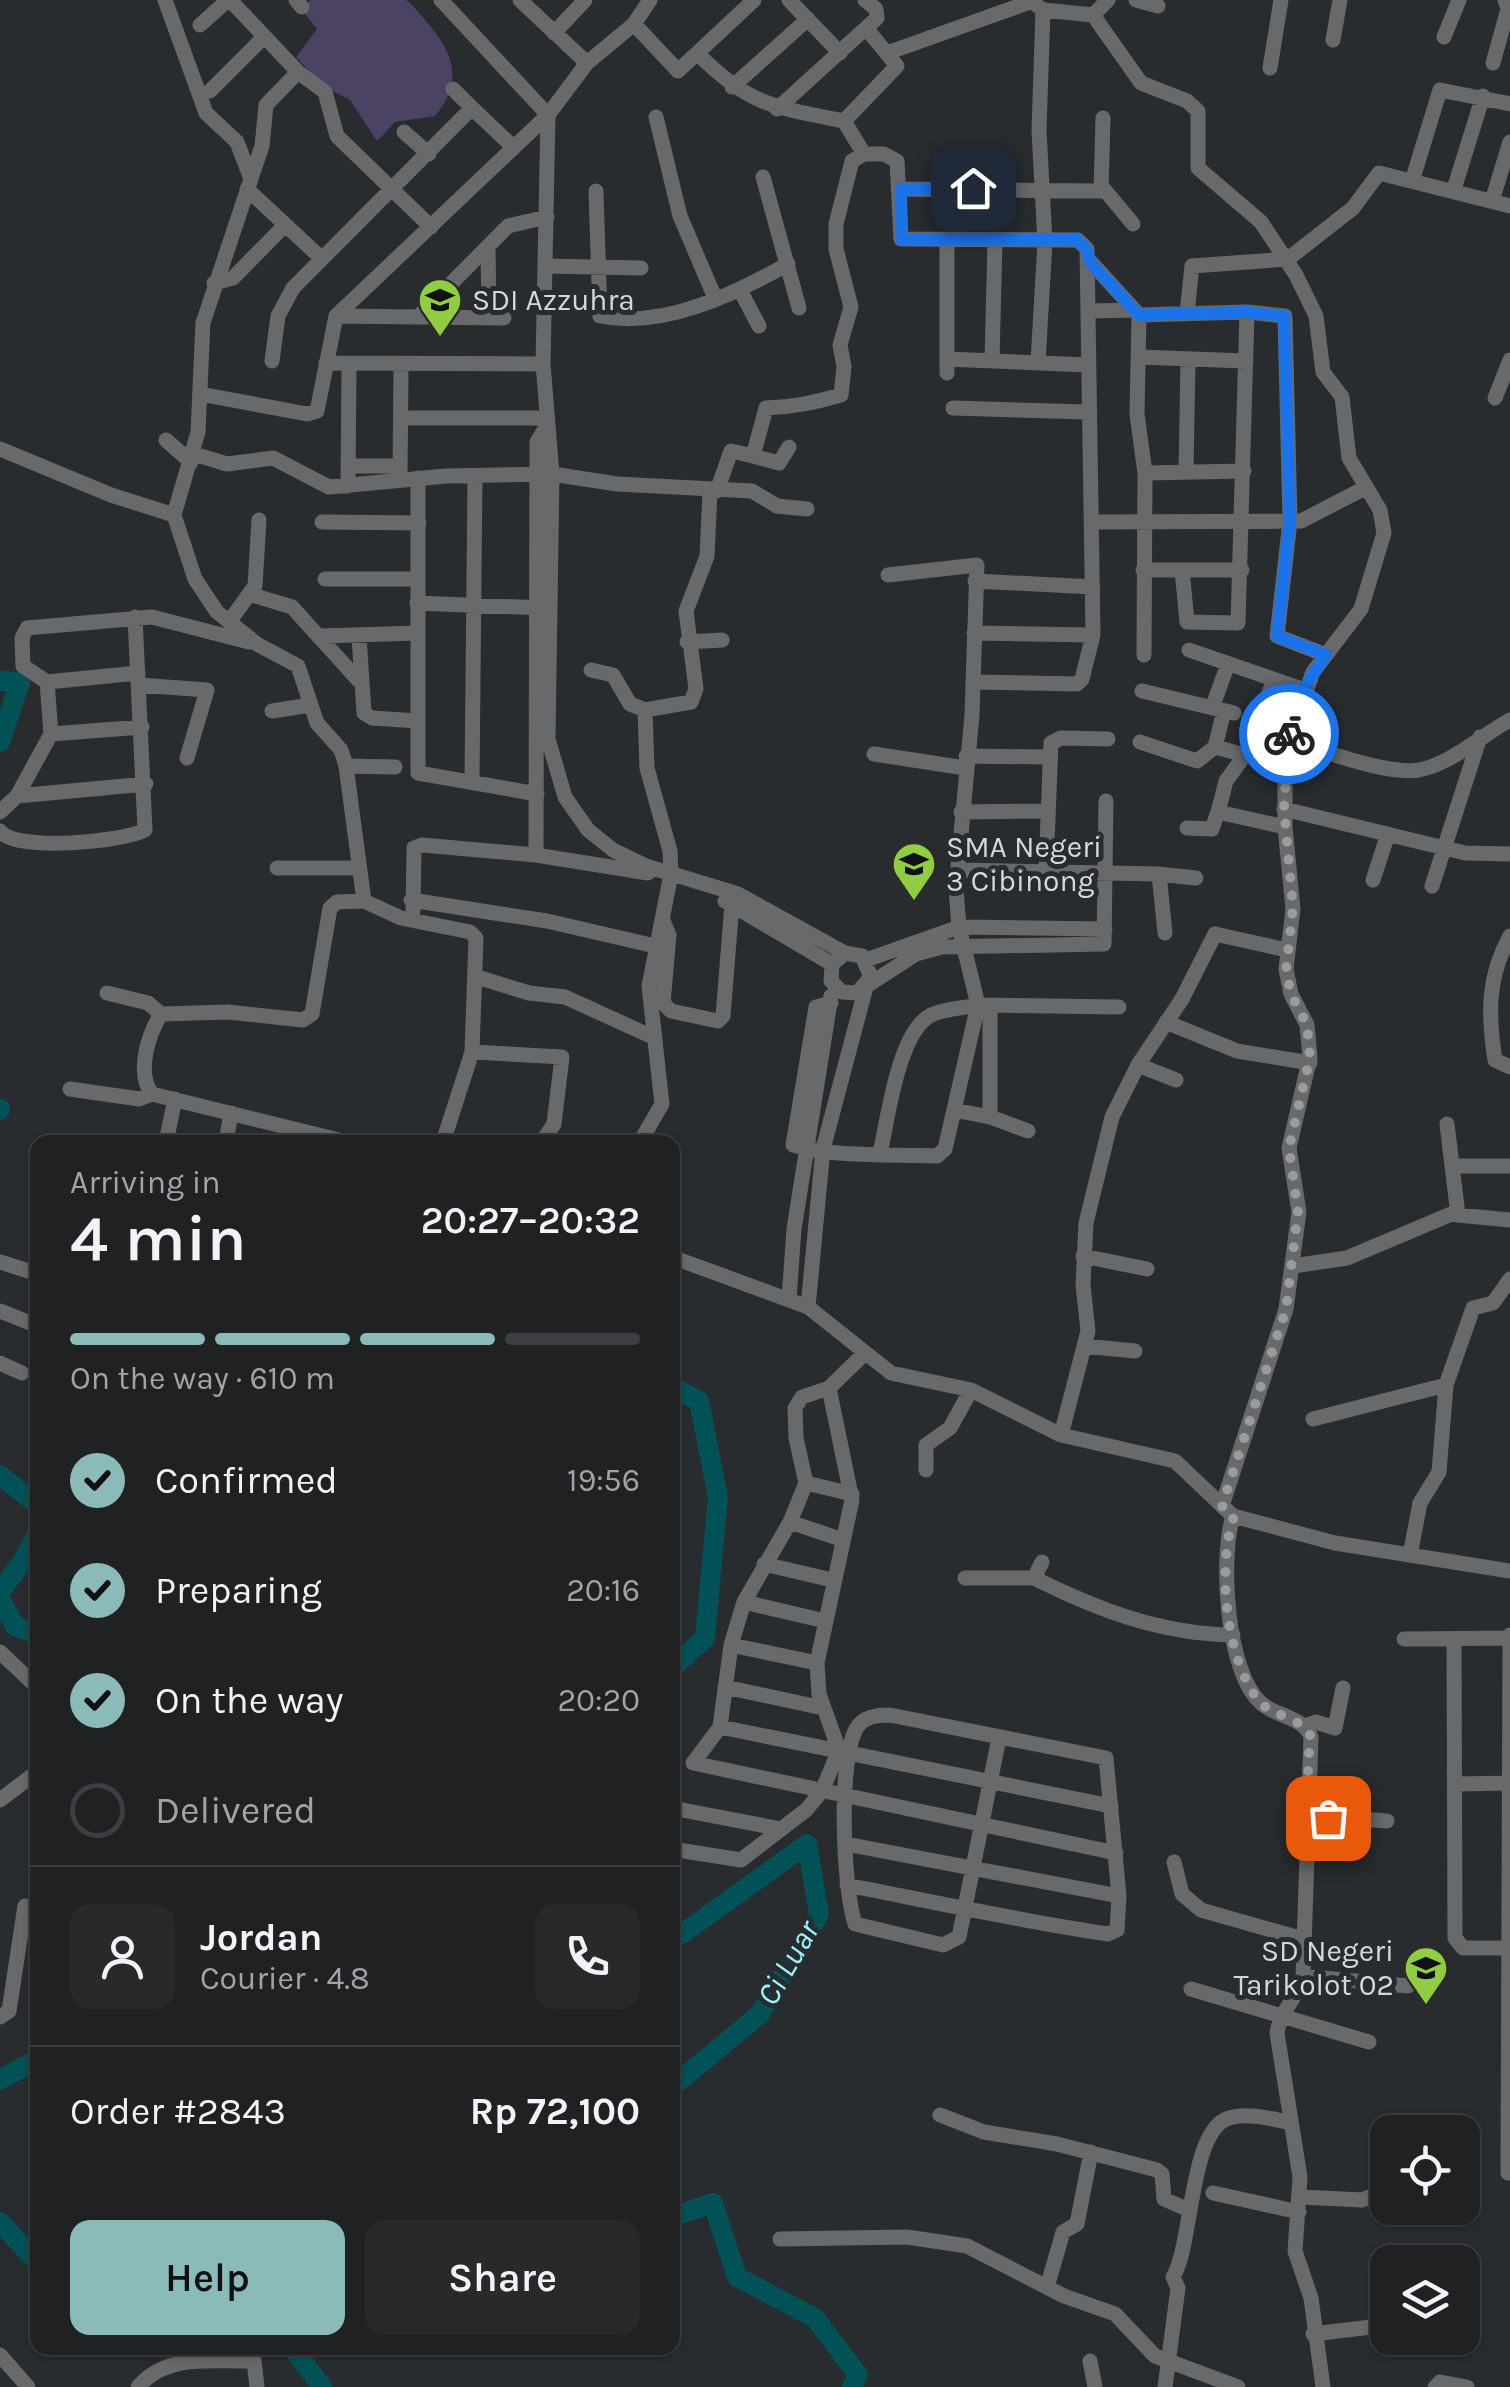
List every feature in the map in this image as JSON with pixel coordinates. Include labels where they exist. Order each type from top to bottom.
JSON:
[{"type":"street","points":[[165,0],[206,114],[237,142],[249,184],[321,258]]},
{"type":"street","points":[[200,25],[229,0],[298,72],[325,92],[337,136],[431,228]]},
{"type":"street","points":[[441,0],[548,115],[543,364],[546,422],[537,442],[542,474],[544,740],[537,794],[536,855]]},
{"type":"street","points":[[520,0],[587,63]]},
{"type":"street","points":[[554,33],[585,0]]},
{"type":"street","points":[[200,394],[314,413],[321,404],[336,316],[548,115],[587,63],[634,24],[650,0]]},
{"type":"street","points":[[634,24],[678,71],[754,0]]},
{"type":"street","points":[[789,0],[840,53]]},
{"type":"street","points":[[776,109],[878,14],[865,0]]},
{"type":"street","points":[[1094,15],[1108,0]]},
{"type":"street","points":[[1136,0],[1158,6]]},
{"type":"street","points":[[1270,68],[1281,0]]},
{"type":"street","points":[[1332,40],[1340,0]]},
{"type":"street","points":[[1444,37],[1459,0]]},
{"type":"street","points":[[1493,63],[1508,9],[1505,0]]},
{"type":"street","points":[[887,53],[1034,4],[1094,15],[1141,83],[1193,105],[1200,118],[1198,168],[1261,222],[1288,260],[1316,316],[1323,372],[1342,397],[1343,438],[1384,520],[1381,548],[1361,609],[1304,690],[1286,746],[1284,808],[1293,908],[1287,950],[1288,984],[1307,1025],[1310,1063],[1289,1148],[1298,1212],[1286,1309],[1228,1511],[1224,1579],[1233,1635],[1259,1702],[1305,1726],[1311,1737],[1303,1976],[1299,1991],[1282,2013],[1277,2033],[1300,2204],[1295,2251],[1311,2298],[1323,2387]]},
{"type":"street","points":[[1034,4],[1045,188],[1038,362]]},
{"type":"street","points":[[732,87],[808,19]]},
{"type":"street","points":[[844,121],[897,68],[866,28]]},
{"type":"street","points":[[210,91],[264,37]]},
{"type":"street","points":[[698,54],[732,87],[776,109],[844,121],[864,154]]},
{"type":"street","points":[[298,72],[266,105],[262,146],[214,282],[200,336],[200,394],[192,458],[174,515],[195,579],[223,617],[257,644],[298,666],[324,736],[340,750],[346,766],[364,901]]},
{"type":"street","points":[[453,89],[512,146]]},
{"type":"street","points":[[1413,178],[1437,93],[1447,89],[1510,104]]},
{"type":"street","points":[[1454,190],[1483,96]]},
{"type":"street","points":[[272,361],[283,304],[321,258],[472,108]]},
{"type":"street","points":[[656,117],[680,216],[714,298]]},
{"type":"street","points":[[1103,118],[1102,189],[1133,224]]},
{"type":"street","points":[[404,132],[429,154]]},
{"type":"street","points":[[1492,200],[1507,164],[1510,142]]},
{"type":"street","points":[[754,456],[766,408],[809,407],[824,396],[842,395],[844,367],[840,346],[851,307],[836,249],[837,214],[852,162],[864,154],[884,154],[897,161],[902,240],[1080,241],[1090,262],[1136,312],[1137,414],[1145,473],[1144,654]]},
{"type":"street","points":[[1187,313],[1188,272],[1195,263],[1288,260],[1357,204],[1375,174],[1413,178],[1510,206]]},
{"type":"street","points":[[763,177],[798,308]]},
{"type":"street","points":[[901,189],[1102,189]]},
{"type":"street","points":[[596,190],[600,316],[649,321],[740,290],[788,264]]},
{"type":"street","points":[[418,318],[508,226],[546,217]]},
{"type":"street","points":[[214,282],[233,278],[285,225]]},
{"type":"street","points":[[947,241],[947,366],[992,361],[1088,365]]},
{"type":"street","points":[[992,361],[995,241]]},
{"type":"street","points":[[336,316],[497,318],[488,248]]},
{"type":"street","points":[[973,682],[1079,683],[1093,635],[1094,522],[1087,412],[1090,262]]},
{"type":"street","points":[[545,266],[642,268]]},
{"type":"street","points":[[740,290],[760,326]]},
{"type":"street","points":[[1090,311],[1247,312],[1281,314],[1286,318],[1290,520],[1278,638],[1326,655]]},
{"type":"street","points":[[1182,570],[1186,620],[1192,624],[1238,623],[1247,312]]},
{"type":"street","points":[[1139,357],[1246,361]]},
{"type":"street","points":[[1186,472],[1188,359]]},
{"type":"street","points":[[1495,398],[1510,360]]},
{"type":"street","points":[[326,363],[543,364]]},
{"type":"street","points":[[400,473],[402,364]]},
{"type":"street","points":[[348,486],[349,365]]},
{"type":"street","points":[[953,408],[1087,412]]},
{"type":"street","points":[[401,418],[546,422]]},
{"type":"street","points":[[166,440],[192,458],[227,464],[273,458],[319,484],[348,486],[400,473]]},
{"type":"street","points":[[591,670],[613,675],[630,704],[645,710],[692,702],[696,689],[686,611],[708,545],[714,492],[731,450],[779,463],[789,447]]},
{"type":"street","points":[[0,449],[111,496],[174,515]]},
{"type":"street","points":[[348,466],[418,478],[479,473],[542,474],[714,492],[752,491],[778,506],[807,509]]},
{"type":"street","points":[[1145,473],[1244,472]]},
{"type":"street","points":[[472,782],[479,473]]},
{"type":"street","points":[[418,478],[419,775],[537,794]]},
{"type":"street","points":[[1094,522],[1310,518],[1365,488]]},
{"type":"street","points":[[187,758],[207,690],[138,679],[47,682],[23,666],[22,638],[27,628],[135,616],[223,617],[249,594],[258,578],[259,520]]},
{"type":"street","points":[[322,522],[418,523]]},
{"type":"street","points":[[888,575],[977,565],[973,682],[961,812],[959,927],[984,1005],[990,1117]]},
{"type":"street","points":[[1144,570],[1242,570]]},
{"type":"street","points":[[326,579],[418,579]]},
{"type":"street","points":[[976,581],[1093,587]]},
{"type":"street","points":[[249,594],[292,607],[361,684]]},
{"type":"street","points":[[417,603],[542,608]]},
{"type":"street","points":[[0,831],[9,841],[30,845],[141,833],[146,827],[135,616]]},
{"type":"street","points":[[170,618],[257,644]]},
{"type":"street","points":[[974,633],[1093,635]]},
{"type":"street","points":[[320,636],[418,634]]},
{"type":"street","points":[[359,636],[362,709],[368,716],[418,721]]},
{"type":"street","points":[[687,642],[722,640]]},
{"type":"street","points":[[1189,650],[1304,690]]},
{"type":"street","points":[[1140,742],[1197,761],[1216,747],[1228,664]]},
{"type":"street","points":[[1260,713],[1274,681]]},
{"type":"street","points":[[0,812],[17,796],[51,734],[47,682]]},
{"type":"street","points":[[1142,691],[1223,711]]},
{"type":"street","points":[[272,711],[311,705]]},
{"type":"street","points":[[644,1135],[662,1104],[649,986],[663,922],[670,851],[647,768],[645,710]]},
{"type":"street","points":[[1187,828],[1212,829],[1226,781],[1254,743],[1410,770],[1448,758],[1510,720]]},
{"type":"street","points":[[51,734],[142,727]]},
{"type":"street","points":[[1432,886],[1480,736]]},
{"type":"street","points":[[1046,869],[1047,758],[1055,739],[1108,739]]},
{"type":"street","points":[[544,740],[555,774],[576,816],[613,850],[665,872],[738,894],[809,940],[836,966],[846,994],[867,986],[914,947],[1106,942],[1106,801]]},
{"type":"street","points":[[1216,747],[1245,756]]},
{"type":"street","points":[[874,754],[965,762],[1047,758]]},
{"type":"street","points":[[346,766],[395,766]]},
{"type":"street","points":[[17,796],[146,784]]},
{"type":"street","points":[[1284,808],[1444,848],[1510,854]]},
{"type":"street","points":[[961,812],[1047,811]]},
{"type":"street","points":[[1218,812],[1285,827]]},
{"type":"street","points":[[1373,880],[1388,834]]},
{"type":"street","points":[[655,946],[547,921],[412,906],[416,846],[536,855],[645,874],[665,872]]},
{"type":"street","points":[[277,868],[359,868]]},
{"type":"street","points":[[959,870],[1106,870],[1196,878]]},
{"type":"street","points":[[1159,874],[1165,933]]},
{"type":"street","points":[[698,882],[732,904],[809,940]]},
{"type":"street","points":[[108,993],[148,1003],[161,1014],[228,1012],[293,1022],[308,1018],[325,956],[330,908],[337,902],[364,901],[401,918],[474,934],[477,976],[472,1052],[445,1135]]},
{"type":"street","points":[[663,922],[669,935],[663,1003],[671,1011],[718,1021],[723,1016],[732,904]]},
{"type":"street","points":[[836,966],[914,947],[959,927],[1105,929]]},
{"type":"street","points":[[1061,1435],[1088,1331],[1084,1256],[1092,1189],[1112,1117],[1138,1064],[1189,988],[1215,934],[1287,950]]},
{"type":"street","points":[[1510,936],[1495,968],[1490,1014],[1495,1060],[1510,1067]]},
{"type":"street","points":[[808,1308],[815,1148],[871,972],[866,960]]},
{"type":"street","points":[[789,1298],[815,1148],[836,966]]},
{"type":"street","points":[[477,976],[529,993],[566,997],[655,1038]]},
{"type":"street","points":[[815,1148],[940,1155],[984,1005]]},
{"type":"street","points":[[880,1154],[904,1054],[921,1024],[934,1014],[984,1005],[1120,1007]]},
{"type":"street","points":[[152,1094],[145,1076],[148,1041],[161,1014]]},
{"type":"street","points":[[1166,1022],[1237,1051],[1310,1063]]},
{"type":"street","points":[[472,1052],[562,1057],[554,1124],[547,1135]]},
{"type":"street","points":[[1138,1064],[1176,1080]]},
{"type":"street","points":[[70,1089],[139,1098],[152,1094],[318,1135]]},
{"type":"street","points":[[167,1135],[174,1099]]},
{"type":"street","points":[[954,1110],[990,1117],[1028,1132]]},
{"type":"street","points":[[227,1135],[231,1114]]},
{"type":"street","points":[[1448,1124],[1456,1212],[1462,1218],[1510,1220]]},
{"type":"street","points":[[1452,1166],[1510,1166]]},
{"type":"street","points":[[1293,1266],[1347,1258],[1456,1212]]},
{"type":"street","points":[[1084,1256],[1146,1269]]},
{"type":"street","points":[[680,1260],[808,1308],[864,1354],[902,1377],[972,1390],[1061,1435],[1175,1460],[1228,1511],[1334,1543],[1510,1570]]},
{"type":"street","points":[[0,1262],[30,1271]]},
{"type":"street","points":[[1410,1554],[1420,1503],[1439,1472],[1446,1385],[1469,1313],[1493,1303],[1510,1279]]},
{"type":"street","points":[[0,1311],[30,1323]]},
{"type":"street","points":[[1084,1346],[1136,1351]]},
{"type":"street","points":[[864,1354],[829,1388],[802,1397],[795,1408],[796,1438],[806,1482],[790,1522],[744,1602],[731,1646],[720,1727],[693,1763],[1116,1854]]},
{"type":"street","points":[[0,1363],[22,1373]]},
{"type":"street","points":[[1313,1418],[1446,1385]]},
{"type":"street","points":[[829,1388],[852,1494],[817,1662],[824,1708],[844,1751],[846,1885],[858,1927],[943,1945],[959,1937],[999,1738]]},
{"type":"street","points":[[926,1470],[926,1445],[950,1428],[972,1390]]},
{"type":"street","points":[[806,1482],[852,1494]]},
{"type":"street","points":[[790,1522],[843,1540]]},
{"type":"street","points":[[1034,1578],[1042,1562]]},
{"type":"street","points":[[764,1564],[832,1580]]},
{"type":"street","points":[[965,1578],[1034,1578],[1158,1629],[1233,1635]]},
{"type":"street","points":[[744,1602],[825,1620]]},
{"type":"street","points":[[1404,1639],[1510,1636],[1508,2173]]},
{"type":"street","points":[[1454,1640],[1457,1945],[1509,1948]]},
{"type":"street","points":[[731,1646],[817,1662]]},
{"type":"street","points":[[0,1652],[30,1680]]},
{"type":"street","points":[[725,1688],[824,1708]]},
{"type":"street","points":[[1305,1726],[1316,1722],[1335,1728],[1343,1688]]},
{"type":"street","points":[[680,1851],[737,1862],[782,1829],[822,1792],[855,1730],[862,1721],[880,1715],[1106,1758],[1120,1926],[1108,1934],[846,1885]]},
{"type":"street","points":[[720,1727],[1111,1806]]},
{"type":"street","points":[[0,1800],[30,1777]]},
{"type":"street","points":[[1456,1784],[1510,1783]]},
{"type":"street","points":[[680,1810],[782,1829]]},
{"type":"street","points":[[1306,1814],[1387,1821]]},
{"type":"street","points":[[846,1844],[1119,1896]]},
{"type":"street","points":[[1174,1862],[1182,1894],[1201,1910],[1303,1939]]},
{"type":"street","points":[[0,2017],[8,2011],[25,1906]]},
{"type":"street","points":[[1303,1976],[1408,1986]]},
{"type":"street","points":[[1191,1989],[1369,2042]]},
{"type":"street","points":[[940,2115],[984,2132],[1090,2152],[1157,2170],[1162,2174],[1164,2199],[1189,2210]]},
{"type":"street","points":[[1165,2387],[1178,2288],[1172,2283],[1183,2256],[1189,2210],[1210,2132],[1224,2119],[1261,2117],[1292,2123]]},
{"type":"street","points":[[1048,2284],[1063,2232],[1077,2224],[1090,2152]]},
{"type":"street","points":[[1212,2192],[1300,2204],[1370,2197]]},
{"type":"street","points":[[780,2239],[942,2240],[967,2246],[1048,2284],[1064,2296],[1115,2314],[1146,2350],[1238,2387]]},
{"type":"street","points":[[1313,2334],[1370,2327]]},
{"type":"street","points":[[0,2355],[6,2374],[28,2387]]},
{"type":"street","points":[[138,2387],[168,2364],[254,2361],[257,2387]]},
{"type":"street","points":[[1090,2361],[1095,2387]]},
{"type":"street","points":[[1436,2387],[1440,2382],[1466,2387]]},
{"type":"shaded area","points":[[311,0],[406,0],[412,5],[443,44],[452,71],[452,85],[435,116],[395,122],[377,141],[350,100],[325,87],[296,57],[317,29],[301,9]]},
{"type":"waterway","name":"Ci Luar","points":[[0,681],[20,682],[0,742]]},
{"type":"waterway","name":"Ci Luar","points":[[680,1391],[699,1401],[718,1497],[705,1638],[680,1661]]},
{"type":"waterway","name":"Ci Luar","points":[[0,1475],[30,1499]]},
{"type":"waterway","name":"Ci Luar","points":[[0,1592],[30,1547]]},
{"type":"waterway","name":"Ci Luar","points":[[0,1599],[15,1626],[30,1632]]},
{"type":"waterway","name":"Ci Luar","points":[[680,1933],[807,1844],[819,1914],[760,2014],[680,2080]]},
{"type":"waterway","points":[[0,2080],[30,2063]]},
{"type":"waterway","name":"Ci Luar","points":[[680,2214],[713,2203],[737,2277],[815,2318],[858,2375],[852,2387]]},
{"type":"waterway","points":[[0,2222],[30,2254]]},
{"type":"waterway","points":[[298,2355],[322,2387]]},
{"type":"way so far","points":[[1289,734],[1284,808],[1293,908],[1286,970],[1291,994],[1307,1025],[1310,1057],[1290,1135],[1288,1161],[1298,1212],[1286,1309],[1258,1382],[1222,1506],[1234,1516],[1226,1540],[1224,1579],[1233,1635],[1256,1698],[1305,1726],[1310,1734],[1306,1814],[1328,1818]]},
{"type":"place","name":"SDI Azzuhra","points":[[440,338]]},
{"type":"place","name":"SMA Negeri 3 Cibinong","points":[[914,902]]},
{"type":"place","name":"SD Negeri Tarikolot 02","points":[[1426,2006]]},
{"type":"route","points":[[973,188],[901,189],[902,240],[1078,240],[1087,250],[1090,262],[1139,315],[1247,312],[1281,314],[1286,318],[1290,520],[1277,636],[1326,655],[1306,685],[1289,734]]}]
